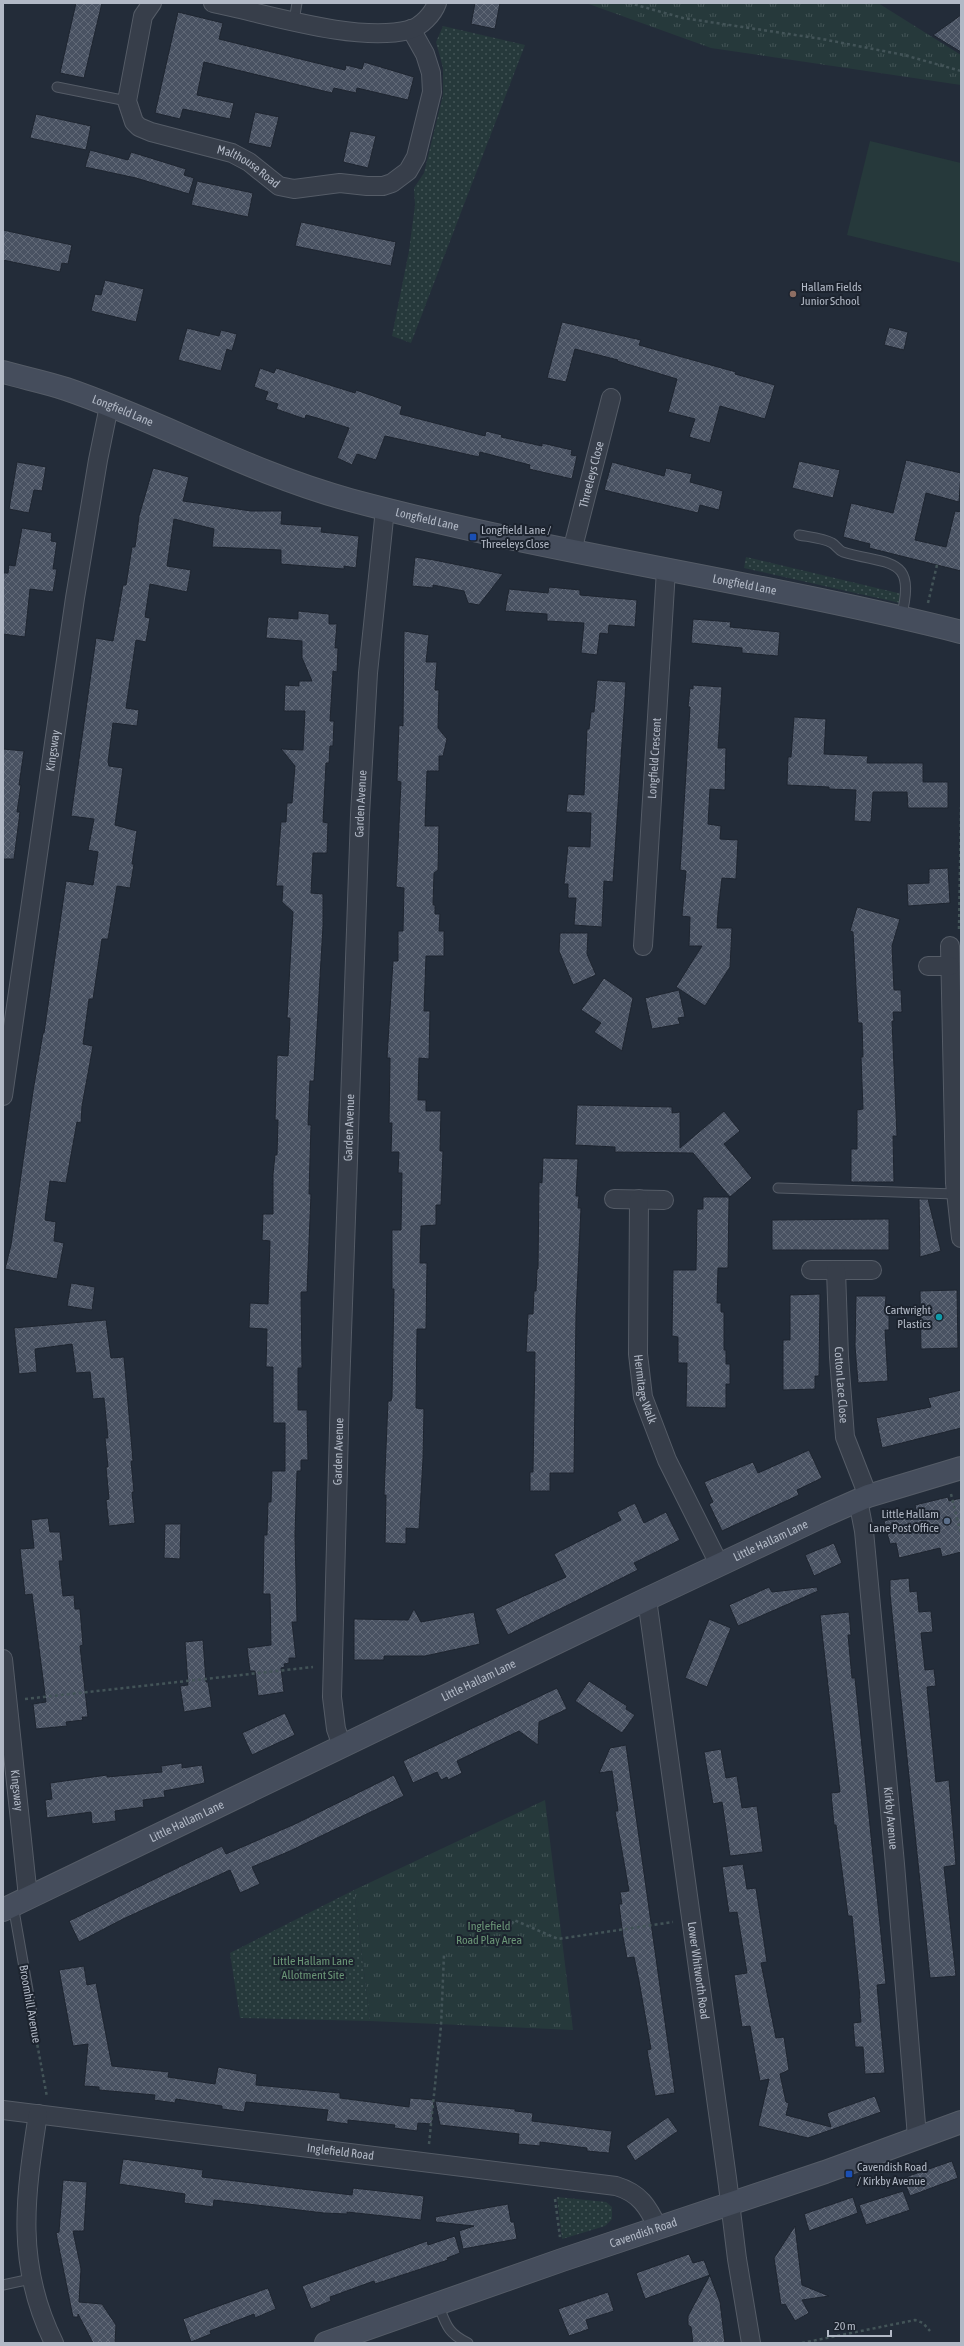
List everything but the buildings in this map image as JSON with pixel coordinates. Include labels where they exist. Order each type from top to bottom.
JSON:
[{"type":"street","name":"Malthouse Road","points":[[152,3],[143,16],[127,101],[130,116],[138,127],[232,153],[249,162],[279,186],[294,189],[340,182],[383,186],[401,178],[408,171],[416,157],[432,92],[430,74],[425,54],[411,30]]},
{"type":"street","points":[[213,3],[294,21],[360,32],[388,33],[411,30],[426,19],[438,3]]},
{"type":"street","name":"Longfield Lane","points":[[3,372],[65,389],[279,478],[385,509],[572,551],[901,618],[961,632]]},
{"type":"street","name":"Threeleys Close","points":[[572,551],[611,398]]},
{"type":"street","name":"Kingsway","points":[[3,1096],[75,598],[98,460],[109,406]]},
{"type":"street","name":"Garden Avenue","points":[[342,1746],[335,1723],[332,1697],[340,1390],[360,815],[368,674],[385,509]]},
{"type":"street","name":"Longfield Crescent","points":[[643,946],[666,570]]},
{"type":"street","points":[[955,940],[950,966],[957,1135],[955,1194],[961,1238]]},
{"type":"street","points":[[928,966],[950,966]]},
{"type":"street","points":[[614,1199],[664,1200]]},
{"type":"street","name":"Hermitage Walk","points":[[639,1199],[638,1354],[644,1397],[667,1460],[719,1564]]},
{"type":"street","points":[[811,1270],[872,1270]]},
{"type":"street","name":"Cotton Lace Close","points":[[836,1270],[839,1357],[845,1438],[863,1498]]},
{"type":"street","name":"Little Hallam Lane","points":[[14,1904],[719,1564],[863,1498],[961,1468]]},
{"type":"street","name":"Kirkby Avenue","points":[[863,1498],[864,1531],[893,1840],[917,2137]]},
{"type":"street","name":"Lower Whitworth Road","points":[[646,1599],[731,2204],[739,2275],[751,2343]]},
{"type":"street","name":"Kingsway","points":[[3,1659],[14,1904]]},
{"type":"street","points":[[43,2109],[26,2198],[26,2244],[31,2279],[37,2304],[54,2343]]},
{"type":"street","name":"Inglefield Road","points":[[3,2110],[43,2109],[616,2186],[638,2196],[650,2212],[658,2228]]},
{"type":"street","name":"Cavendish Road","points":[[328,2343],[731,2204],[961,2122]]},
{"type":"lane","points":[[294,21],[297,3]]},
{"type":"lane","points":[[57,87],[127,101]]},
{"type":"lane","points":[[799,535],[832,543],[841,552],[889,562],[898,566],[904,575],[907,595],[901,618]]},
{"type":"lane","points":[[778,1188],[955,1194]]},
{"type":"lane","name":"Broomhill Avenue","points":[[14,1904],[32,2013]]},
{"type":"lane","points":[[3,2285],[31,2279]]},
{"type":"lane","points":[[438,2304],[448,2329],[455,2337],[468,2343]]},
{"type":"path","points":[[629,3],[683,18],[822,39],[904,55],[961,71]]},
{"type":"path","points":[[929,601],[937,565]]},
{"type":"path","points":[[955,940],[961,807]]},
{"type":"path","points":[[950,1488],[961,1534]]},
{"type":"path","points":[[32,1698],[319,1666]]},
{"type":"path","points":[[512,1924],[514,1920],[558,1939],[678,1922]]},
{"type":"path","points":[[428,2150],[441,2026],[444,1956]]},
{"type":"path","name":"Broomhill Avenue","points":[[32,2013],[43,2109]]},
{"type":"path","points":[[555,2192],[560,2244]]},
{"type":"path","points":[[802,2343],[915,2320],[923,2323],[930,2331]]},
{"type":"green space","points":[[586,3],[878,3],[961,55],[961,85],[711,48]]},
{"type":"green space","points":[[443,26],[525,45],[411,343],[392,336],[409,251],[415,205],[414,188],[424,173],[443,95],[443,68],[436,42]]},
{"type":"green space","points":[[870,141],[961,163],[961,263],[847,235]]},
{"type":"green space","points":[[746,557],[902,594],[900,603],[744,568]]},
{"type":"green space","name":"Inglefield Road Play Area","points":[[545,1800],[573,2030],[370,2021],[354,1890]]},
{"type":"green space","name":"Little Hallam Lane Allotment Site","points":[[354,1890],[370,2021],[240,2018],[230,1953]]},
{"type":"green space","points":[[557,2197],[606,2202],[612,2207],[612,2219],[605,2226],[562,2239]]},
{"type":"place","name":"Hallam Fields Junior School","points":[[793,294]]},
{"type":"place","name":"Longfield Lane / Threeleys Close","points":[[473,537]]},
{"type":"place","name":"Cartwright Plastics","points":[[939,1317]]},
{"type":"place","name":"Little Hallam Lane Post Office","points":[[947,1521]]},
{"type":"place","name":"Cavendish Road / Kirkby Avenue","points":[[849,2174]]}]
